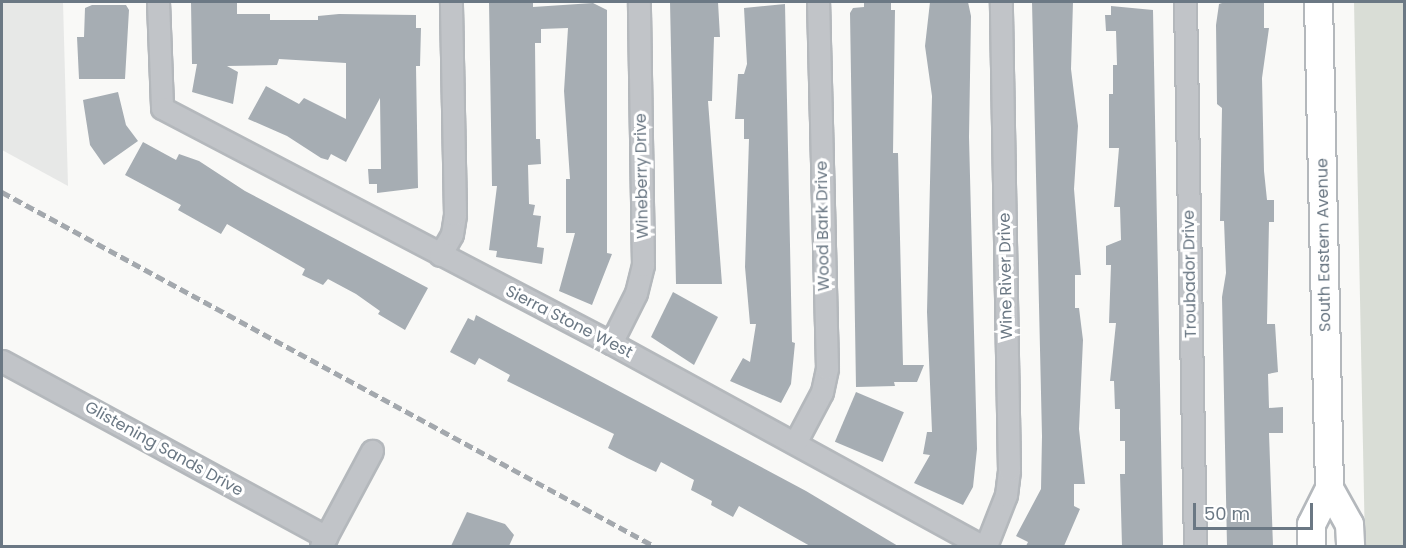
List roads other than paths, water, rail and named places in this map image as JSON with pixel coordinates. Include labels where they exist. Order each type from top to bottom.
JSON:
[{"type":"main road","name":"South Eastern Avenue","points":[[1318,2],[1329,488],[1349,524],[1350,546]]},
{"type":"main road","name":"South Eastern Avenue","points":[[1311,546],[1311,524],[1329,488]]},
{"type":"street","name":"Sierra Stone West","points":[[158,2],[158,98],[172,115],[611,343],[984,546]]},
{"type":"street","points":[[440,255],[452,234],[454,214],[451,2]]},
{"type":"street","name":"Wineberry Drive","points":[[611,343],[636,293],[643,265],[639,2]]},
{"type":"street","name":"Wood Bark Drive","points":[[795,444],[822,392],[827,368],[818,2]]},
{"type":"street","name":"Wine River Drive","points":[[984,546],[1006,495],[1009,470],[1001,2]]},
{"type":"street","name":"Troubador Drive","points":[[1185,2],[1194,546]]},
{"type":"street","name":"Glistening Sands Drive","points":[[2,361],[323,542]]},
{"type":"street","points":[[323,542],[372,452]]},
{"type":"railway","points":[[2,192],[654,546]]}]
